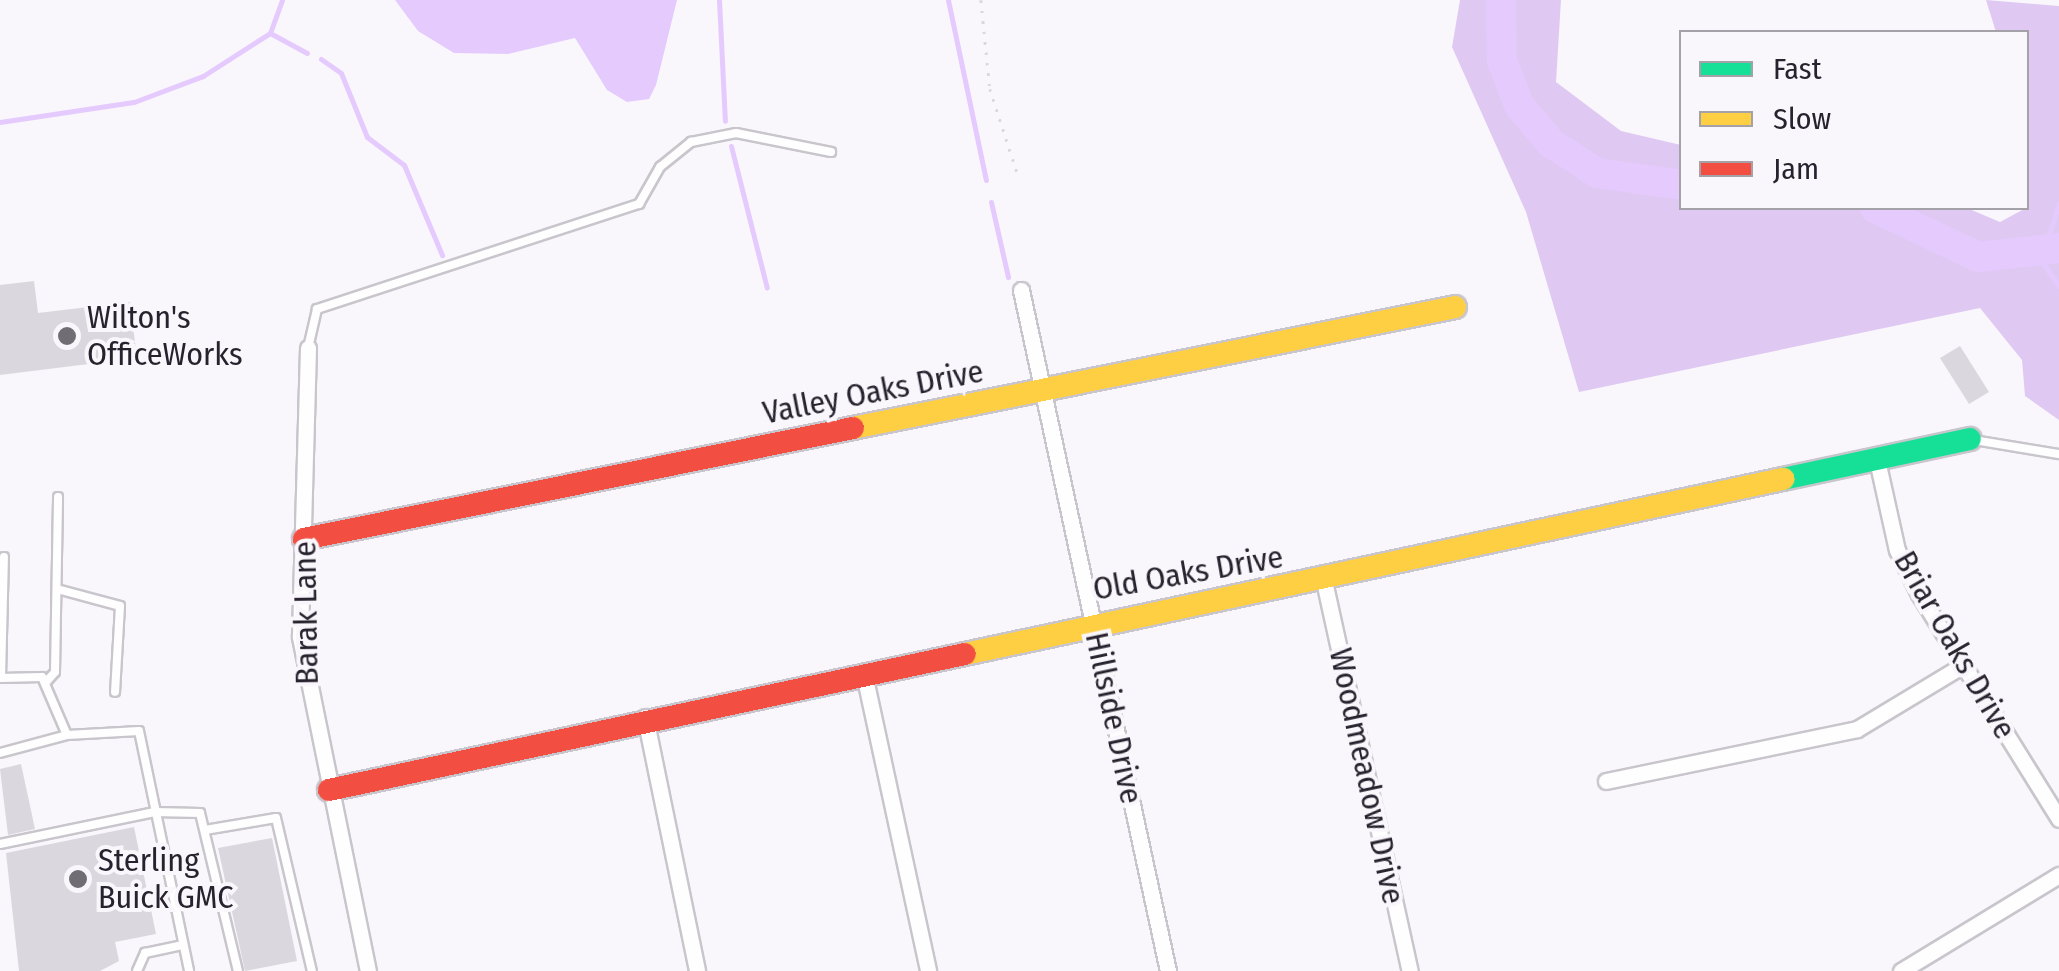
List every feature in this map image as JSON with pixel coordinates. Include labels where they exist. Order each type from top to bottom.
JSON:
[{"type":"street","name":"Hillside Drive","points":[[1021,290],[1168,971]]},
{"type":"street","name":"Valley Oaks Drive","points":[[304,539],[1455,307]]},
{"type":"street","name":"Barak Lane","points":[[308,348],[300,637],[368,971]]},
{"type":"street","name":"Old Oaks Drive","points":[[329,790],[645,717],[864,674],[1094,622],[1324,582],[1970,440]]},
{"type":"street","name":"Briar Oaks Drive","points":[[1876,460],[1897,550],[1963,665],[2059,818]]},
{"type":"street","name":"Woodmeadow Drive","points":[[1324,582],[1410,971]]},
{"type":"street","points":[[1606,781],[1857,729],[1963,665]]},
{"type":"street","points":[[864,674],[928,971]]},
{"type":"street","points":[[645,717],[697,971]]},
{"type":"street","points":[[1901,971],[2059,875]]},
{"type":"lane","name":"Barak Lane","points":[[308,348],[317,309],[639,204],[660,167],[692,142],[736,133],[831,152]]},
{"type":"lane","name":"Old Oaks Drive","points":[[1970,440],[2059,454]]},
{"type":"lane","points":[[46,682],[56,672],[58,497]]},
{"type":"lane","points":[[4,557],[0,677],[30,672],[46,682],[67,736]]},
{"type":"lane","points":[[57,589],[120,606],[114,692]]},
{"type":"lane","points":[[0,754],[67,736],[139,731],[189,971]]},
{"type":"lane","points":[[0,844],[189,808],[206,830],[238,971]]},
{"type":"lane","points":[[206,830],[276,818],[312,971]]},
{"type":"lane","points":[[137,971],[146,953],[184,945]]},
{"type":"path","points":[[980,0],[990,89],[1019,178]]},
{"type":"shaded area","points":[[395,0],[677,0],[656,85],[649,99],[627,102],[607,90],[575,38],[508,54],[454,53],[418,31]]},
{"type":"shaded area","points":[[1460,0],[1561,0],[1556,82],[1621,131],[1679,145],[1679,210],[1972,210],[2000,222],[2029,210],[2029,30],[1995,30],[1986,0],[2059,6],[2059,420],[2025,396],[2022,360],[1980,308],[1579,392],[1526,212],[1452,47]]},
{"type":"building","name":"Wilton's OfficeWorks","points":[[34,281],[38,313],[130,302],[137,358],[0,375],[0,285]]},
{"type":"building","points":[[1960,346],[1989,392],[1969,404],[1940,358]]},
{"type":"building","points":[[21,764],[35,829],[8,835],[0,769]]},
{"type":"building","name":"Sterling Buick GMC","points":[[134,827],[156,934],[115,942],[119,961],[100,971],[19,971],[6,853]]},
{"type":"building","points":[[272,838],[297,961],[245,971],[218,848]]},
{"type":"waterway","points":[[0,122],[134,102],[203,76],[270,33],[282,0]]},
{"type":"waterway","points":[[719,0],[725,121]]},
{"type":"waterway","points":[[948,0],[986,180]]},
{"type":"waterway","points":[[1501,0],[1502,61],[1519,105],[1551,143],[1597,173],[1679,185]]},
{"type":"waterway","points":[[270,33],[307,53]]},
{"type":"waterway","points":[[321,59],[341,73],[367,137],[404,165],[442,255]]},
{"type":"waterway","points":[[731,146],[767,288]]},
{"type":"waterway","points":[[991,202],[1008,277]]},
{"type":"waterway","points":[[2044,251],[2059,203]]},
{"type":"waterway","points":[[1879,210],[1978,257],[2059,248]]},
{"type":"waterway","points":[[2035,252],[2059,286]]},
{"type":"traffic: fast","points":[[1783,479],[1970,439]]},
{"type":"traffic: slow","points":[[853,428],[1455,307]]},
{"type":"traffic: slow","points":[[965,654],[1783,479]]},
{"type":"traffic: jam","points":[[304,539],[853,428]]},
{"type":"traffic: jam","points":[[329,790],[965,654]]},
{"type":"place","name":"Wilton's OfficeWorks","points":[[67,336]]},
{"type":"place","name":"Sterling Buick GMC","points":[[78,879]]}]
